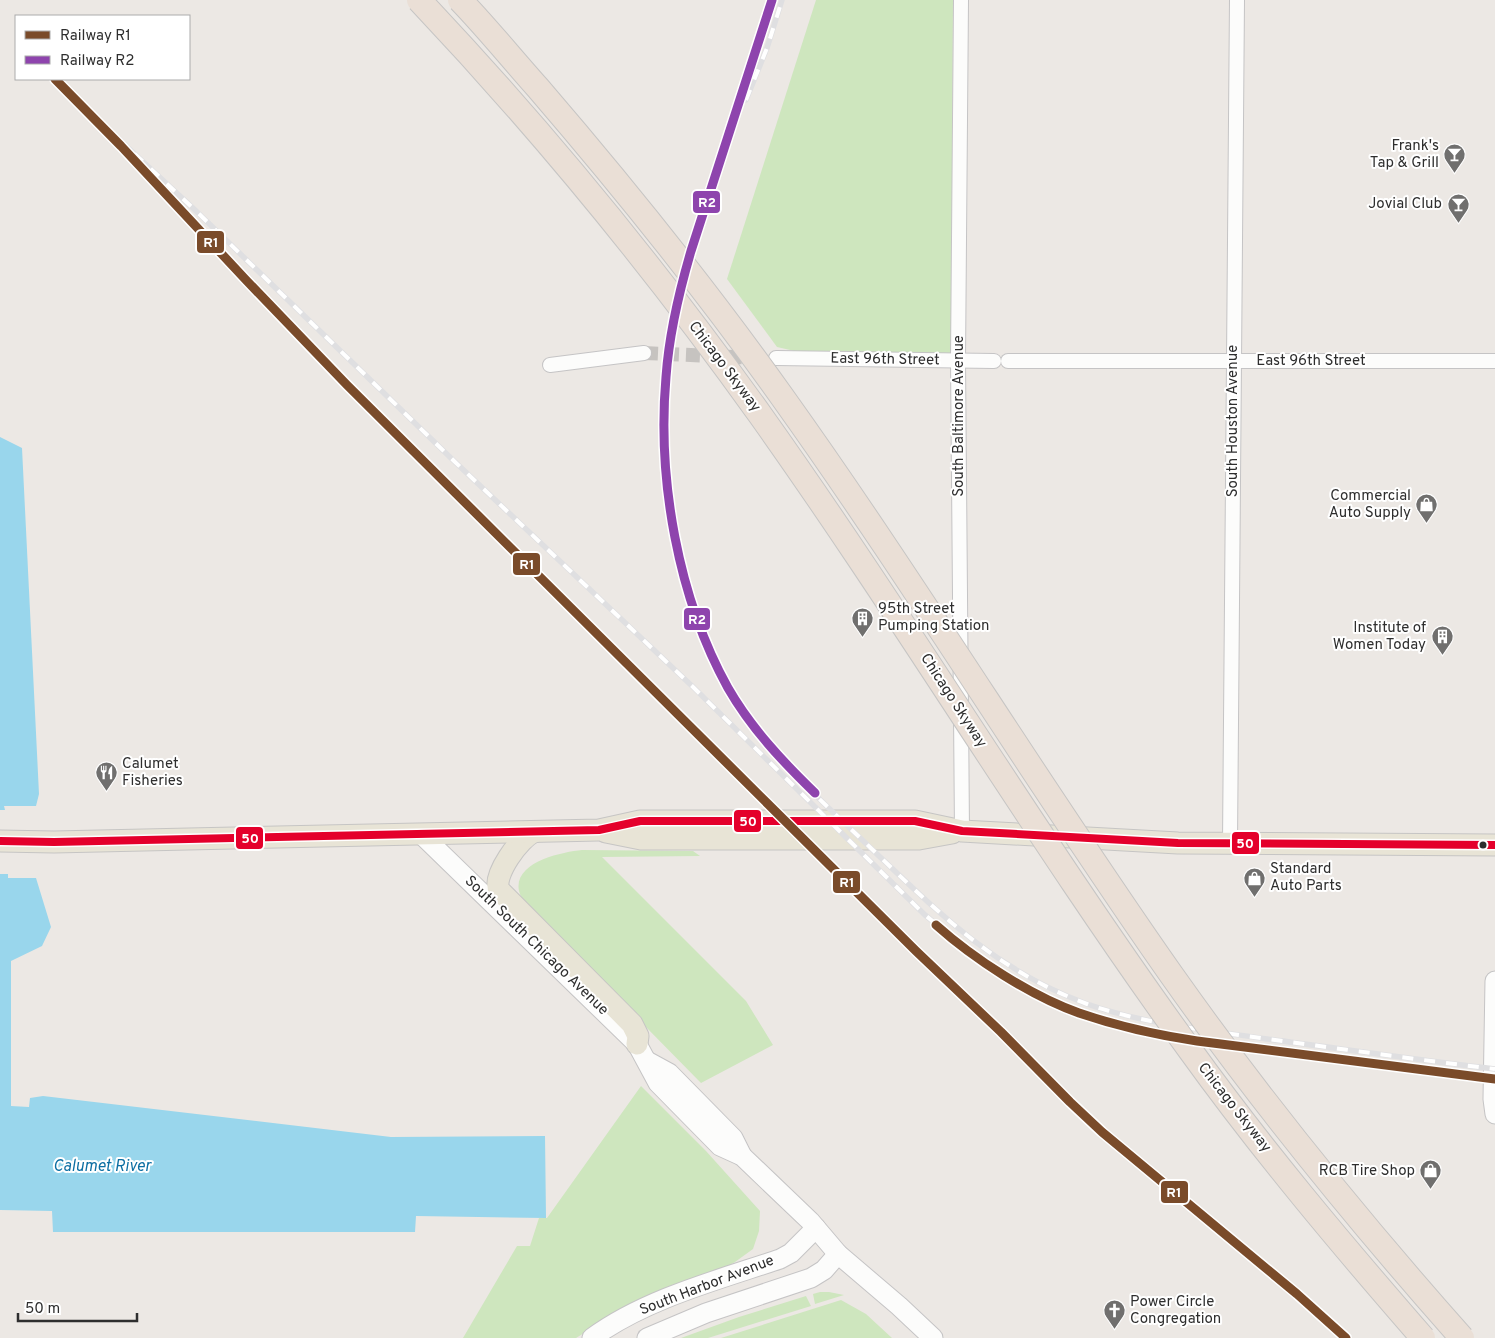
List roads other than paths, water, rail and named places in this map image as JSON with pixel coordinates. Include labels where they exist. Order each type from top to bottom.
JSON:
[{"type":"highway","name":"Chicago Skyway","points":[[419,0],[597,203],[712,350],[839,530],[1036,828],[1187,1047],[1287,1177],[1423,1338]]},
{"type":"highway","name":"Chicago Skyway","points":[[460,0],[620,185],[728,323],[784,399],[858,506],[1110,885],[1208,1026],[1334,1188],[1462,1338]]},
{"type":"main road","points":[[0,841],[54,842],[599,830],[640,821],[915,821],[962,831],[1178,843],[1495,845]]},
{"type":"main road","points":[[534,832],[526,836],[510,855],[497,881],[498,890],[632,1024],[638,1036],[642,1053]]},
{"type":"main road","name":"South South Chicago Avenue","points":[[422,834],[642,1053],[669,1073],[733,1138],[742,1156],[816,1228],[838,1254],[899,1306],[929,1335]]},
{"type":"main road","points":[[1495,981],[1493,1099],[1495,1114]]},
{"type":"main road","name":"South Harbor Avenue","points":[[592,1338],[606,1328],[649,1306],[780,1259],[791,1253],[816,1228]]},
{"type":"main road","name":"South Harbor Avenue","points":[[647,1338],[706,1313],[812,1278],[824,1270],[838,1254]]},
{"type":"street","name":"South Baltimore Avenue","points":[[961,0],[958,360],[962,831]]},
{"type":"street","name":"South Houston Avenue","points":[[1230,843],[1236,0]]},
{"type":"street","points":[[550,366],[644,353]]},
{"type":"street","name":"East 96th Street","points":[[776,358],[1495,361]]},
{"type":"water","name":"Calumet River","points":[[0,437],[22,448],[39,794],[36,806],[36,878],[51,927],[42,946],[11,961],[11,1106],[29,1107],[30,1098],[43,1096],[391,1137],[545,1136],[546,1218],[416,1216],[415,1232],[53,1232],[52,1211],[0,1210]]},
{"type":"tunnel","points":[[644,353],[757,358]]},
{"type":"railway","points":[[772,0],[682,282],[669,345],[664,420],[665,464],[670,508],[678,552],[690,596],[705,637],[723,677],[745,714],[774,752],[826,806],[927,901],[975,942],[1000,960],[1056,991],[1109,1011],[1176,1026],[1495,1069]]},
{"type":"railway","points":[[746,100],[767,48],[782,0]]},
{"type":"railway","points":[[70,94],[194,209],[454,461],[692,686],[925,915],[975,956],[1043,996],[1077,1012],[1154,1034],[1495,1079]]},
{"type":"rail line","name":"R2","points":[[772,0],[691,251],[679,298],[669,345],[666,377],[664,416],[665,456],[668,496],[684,577],[696,616],[711,653],[728,688],[747,717],[779,756],[815,793]]},
{"type":"rail line","name":"R1","points":[[56,80],[347,385],[1070,1102],[1102,1132],[1297,1294],[1346,1338]]},
{"type":"rail line","name":"R1","points":[[936,925],[968,951],[1023,987],[1061,1006],[1108,1022],[1152,1033],[1197,1041],[1495,1079]]},
{"type":"place","name":"Frank's Tap & Grill","points":[[1455,174]]},
{"type":"place","name":"Jovial Club","points":[[1458,223]]},
{"type":"place","name":"Commercial Auto Supply","points":[[1427,524]]},
{"type":"place","name":"95th Street Pumping Station","points":[[862,637]]},
{"type":"place","name":"Institute of Women Today","points":[[1442,656]]},
{"type":"place","name":"Calumet Fisheries","points":[[106,792]]},
{"type":"place","name":"Standard Auto Parts","points":[[1254,897]]},
{"type":"place","name":"RCB Tire Shop","points":[[1431,1190]]},
{"type":"place","name":"Power Circle Congregation","points":[[1114,1330]]}]
